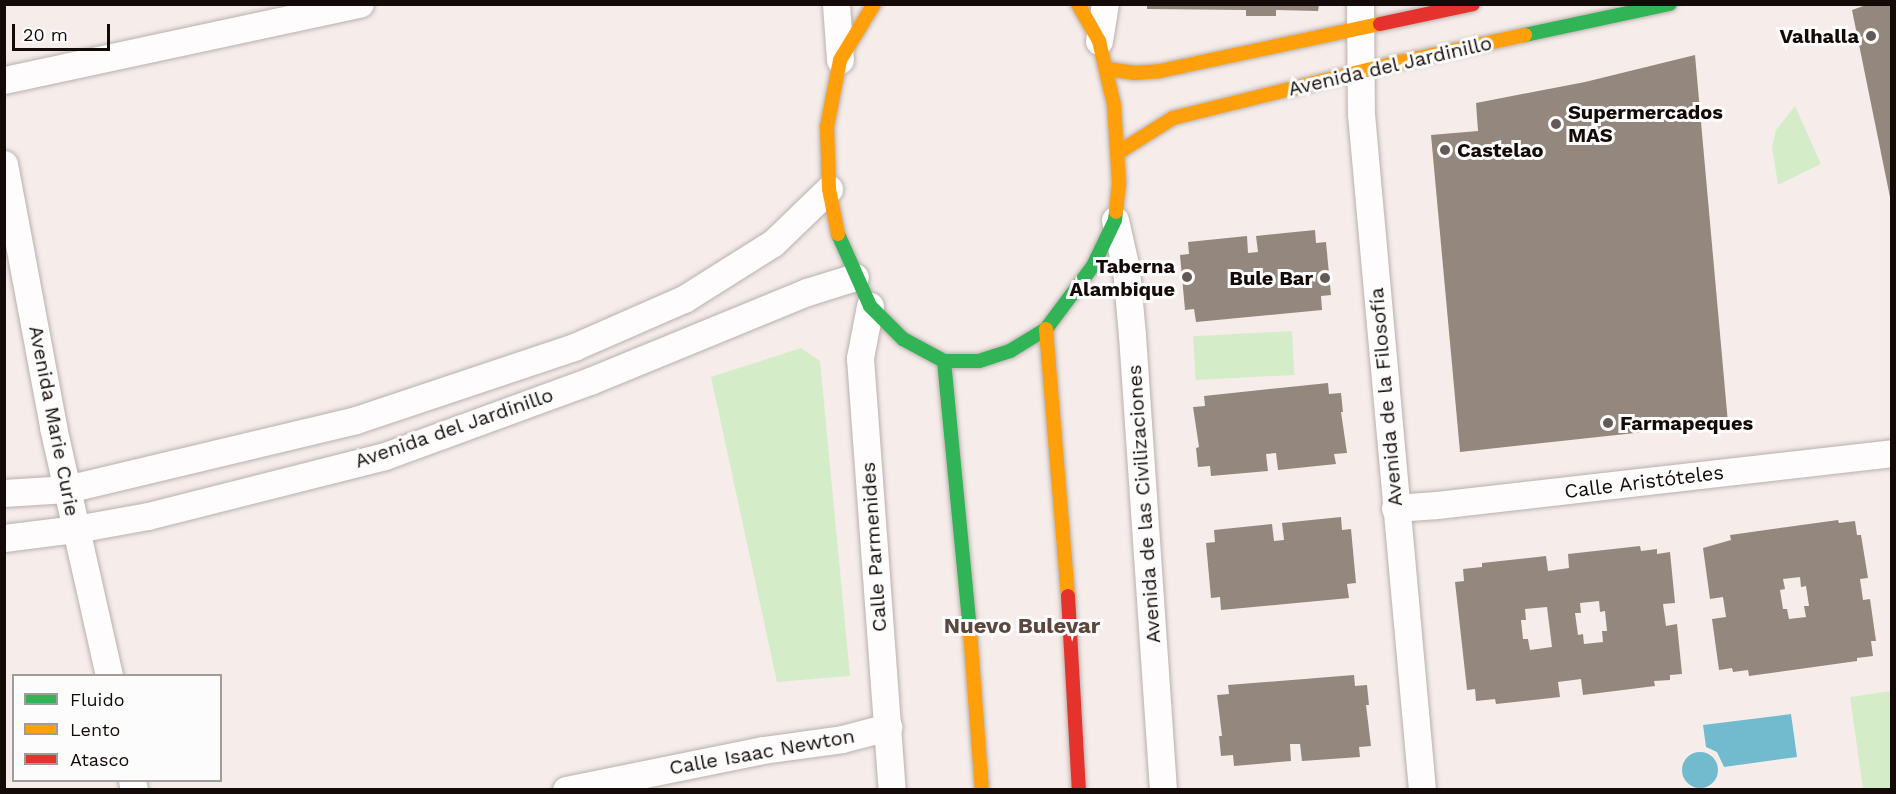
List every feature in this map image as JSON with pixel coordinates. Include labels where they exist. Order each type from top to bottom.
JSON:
[{"type":"street","points":[[4,80],[360,4]]},
{"type":"street","points":[[836,4],[840,60],[827,127],[829,189],[840,242],[870,306],[903,339],[944,361],[979,362],[1010,351],[1046,329],[1093,266],[1115,220],[1119,183],[1119,152],[1107,69],[1099,41],[1078,4]]},
{"type":"street","points":[[840,60],[874,4]]},
{"type":"street","points":[[1099,41],[1105,4]]},
{"type":"street","name":"Avenida del Jardinillo","points":[[1107,69],[1134,73],[1160,71],[1360,16],[1473,4]]},
{"type":"street","name":"Avenida del Jardinillo","points":[[1119,152],[1173,118],[1360,72],[1670,4]]},
{"type":"street","name":"Avenida de la Filosofía","points":[[1360,16],[1361,114],[1422,789]]},
{"type":"street","name":"Avenida Marie Curie","points":[[4,164],[67,489],[109,674]]},
{"type":"street","name":"Avenida del Jardinillo","points":[[4,493],[67,489],[356,420],[574,347],[684,299],[773,243],[829,189]]},
{"type":"street","name":"Avenida de las Civilizaciones","points":[[1115,220],[1126,268],[1131,325],[1163,789]]},
{"type":"street","name":"Avenida del Jardinillo","points":[[4,538],[76,529],[147,516],[385,456],[590,381],[807,292],[855,277]]},
{"type":"street","name":"Calle Parmenides","points":[[870,306],[860,358],[892,789]]},
{"type":"street","points":[[1046,329],[1070,621],[1079,789]]},
{"type":"street","points":[[944,361],[979,728],[982,789]]},
{"type":"street","name":"Calle Aristóteles","points":[[1395,508],[1891,455]]},
{"type":"street","name":"Calle Isaac Newton","points":[[566,789],[763,750],[842,739],[888,728]]},
{"type":"green space","points":[[1795,106],[1821,164],[1778,185],[1772,147],[1776,130]]},
{"type":"green space","points":[[1292,331],[1294,375],[1195,380],[1193,336]]},
{"type":"green space","points":[[801,348],[820,361],[850,676],[777,682],[711,377]]},
{"type":"green space","points":[[1891,691],[1891,789],[1863,789],[1850,697]]},
{"type":"water","points":[[1791,714],[1797,757],[1724,767],[1717,752],[1706,747],[1703,725]]},
{"type":"water","points":[[1700,752],[1713,757],[1718,770],[1713,783],[1700,788],[1687,783],[1682,770],[1687,757]]},
{"type":"building","points":[[1869,4],[1892,4],[1892,207],[1852,10]]},
{"type":"building","points":[[1147,5],[1319,5],[1318,11],[1276,10],[1276,16],[1246,16],[1246,10],[1147,9]]},
{"type":"building","points":[[1695,55],[1728,423],[1460,452],[1431,135],[1478,131],[1476,103],[1585,82]]},
{"type":"building","points":[[1315,230],[1316,243],[1326,242],[1331,295],[1321,296],[1322,310],[1196,322],[1194,309],[1185,310],[1180,255],[1189,254],[1188,242],[1247,236],[1248,253],[1258,252],[1256,236]]},
{"type":"building","points":[[1328,383],[1329,394],[1341,393],[1343,412],[1341,412],[1347,453],[1334,454],[1336,464],[1278,470],[1276,453],[1266,454],[1268,471],[1211,476],[1210,466],[1198,467],[1196,448],[1199,447],[1193,407],[1205,406],[1204,396]]},
{"type":"building","points":[[1341,517],[1342,530],[1351,529],[1356,583],[1347,584],[1349,598],[1221,610],[1220,597],[1211,598],[1206,543],[1215,542],[1214,530],[1272,524],[1274,541],[1284,540],[1282,523]]},
{"type":"building","points":[[1838,520],[1839,523],[1855,521],[1857,535],[1861,535],[1868,578],[1860,579],[1863,600],[1870,599],[1876,641],[1871,641],[1873,656],[1857,658],[1857,661],[1749,676],[1748,670],[1733,672],[1732,668],[1719,670],[1712,619],[1726,617],[1723,597],[1710,599],[1703,548],[1731,540],[1730,535]],"holes":[[[1800,577],[1801,587],[1806,586],[1809,606],[1804,606],[1806,617],[1789,619],[1787,609],[1783,609],[1780,590],[1785,589],[1783,579]]]},
{"type":"building","points":[[1640,546],[1641,551],[1657,549],[1657,554],[1670,552],[1675,603],[1663,604],[1666,626],[1677,624],[1682,674],[1670,675],[1670,680],[1654,681],[1655,686],[1583,695],[1581,679],[1558,682],[1560,697],[1496,704],[1495,699],[1476,701],[1475,689],[1467,690],[1455,582],[1464,581],[1463,569],[1482,567],[1482,563],[1546,556],[1548,571],[1569,568],[1568,554]],"holes":[[[1599,601],[1600,612],[1605,611],[1607,631],[1602,631],[1603,642],[1584,644],[1583,634],[1578,635],[1575,613],[1581,613],[1580,603]],[[1547,607],[1552,647],[1530,650],[1528,639],[1523,639],[1521,620],[1526,620],[1525,609]]]},
{"type":"building","points":[[1354,675],[1355,686],[1367,685],[1369,705],[1366,705],[1371,746],[1359,747],[1360,757],[1302,761],[1300,744],[1290,744],[1291,761],[1234,766],[1233,755],[1221,756],[1219,736],[1222,736],[1217,695],[1229,694],[1228,685]]},
{"type":"traffic: fast","points":[[1525,35],[1670,4]]},
{"type":"traffic: fast","points":[[838,234],[870,306],[903,339],[944,361],[979,361],[1010,351],[1046,329],[1093,266],[1115,220],[1116,212]]},
{"type":"traffic: fast","points":[[944,361],[970,631]]},
{"type":"traffic: slow","points":[[838,234],[829,189],[827,127],[840,60],[874,4]]},
{"type":"traffic: slow","points":[[1078,4],[1099,41],[1114,105],[1119,183],[1116,212]]},
{"type":"traffic: slow","points":[[1107,69],[1134,73],[1160,71],[1380,24]]},
{"type":"traffic: slow","points":[[1119,152],[1173,118],[1400,62],[1525,35]]},
{"type":"traffic: slow","points":[[1046,329],[1068,596]]},
{"type":"traffic: slow","points":[[970,631],[982,790]]},
{"type":"traffic: jam","points":[[1380,24],[1473,4]]},
{"type":"traffic: jam","points":[[1068,596],[1079,790]]},
{"type":"place","name":"Valhalla","points":[[1871,36]]},
{"type":"place","name":"Supermercados MAS","points":[[1556,124]]},
{"type":"place","name":"Castelao","points":[[1445,150]]},
{"type":"place","name":"Taberna Alambique","points":[[1187,277]]},
{"type":"place","name":"Bule Bar","points":[[1325,278]]},
{"type":"place","name":"Farmapeques","points":[[1608,423]]},
{"type":"district","name":"Nuevo Bulevar","points":[[1022,626]]}]
